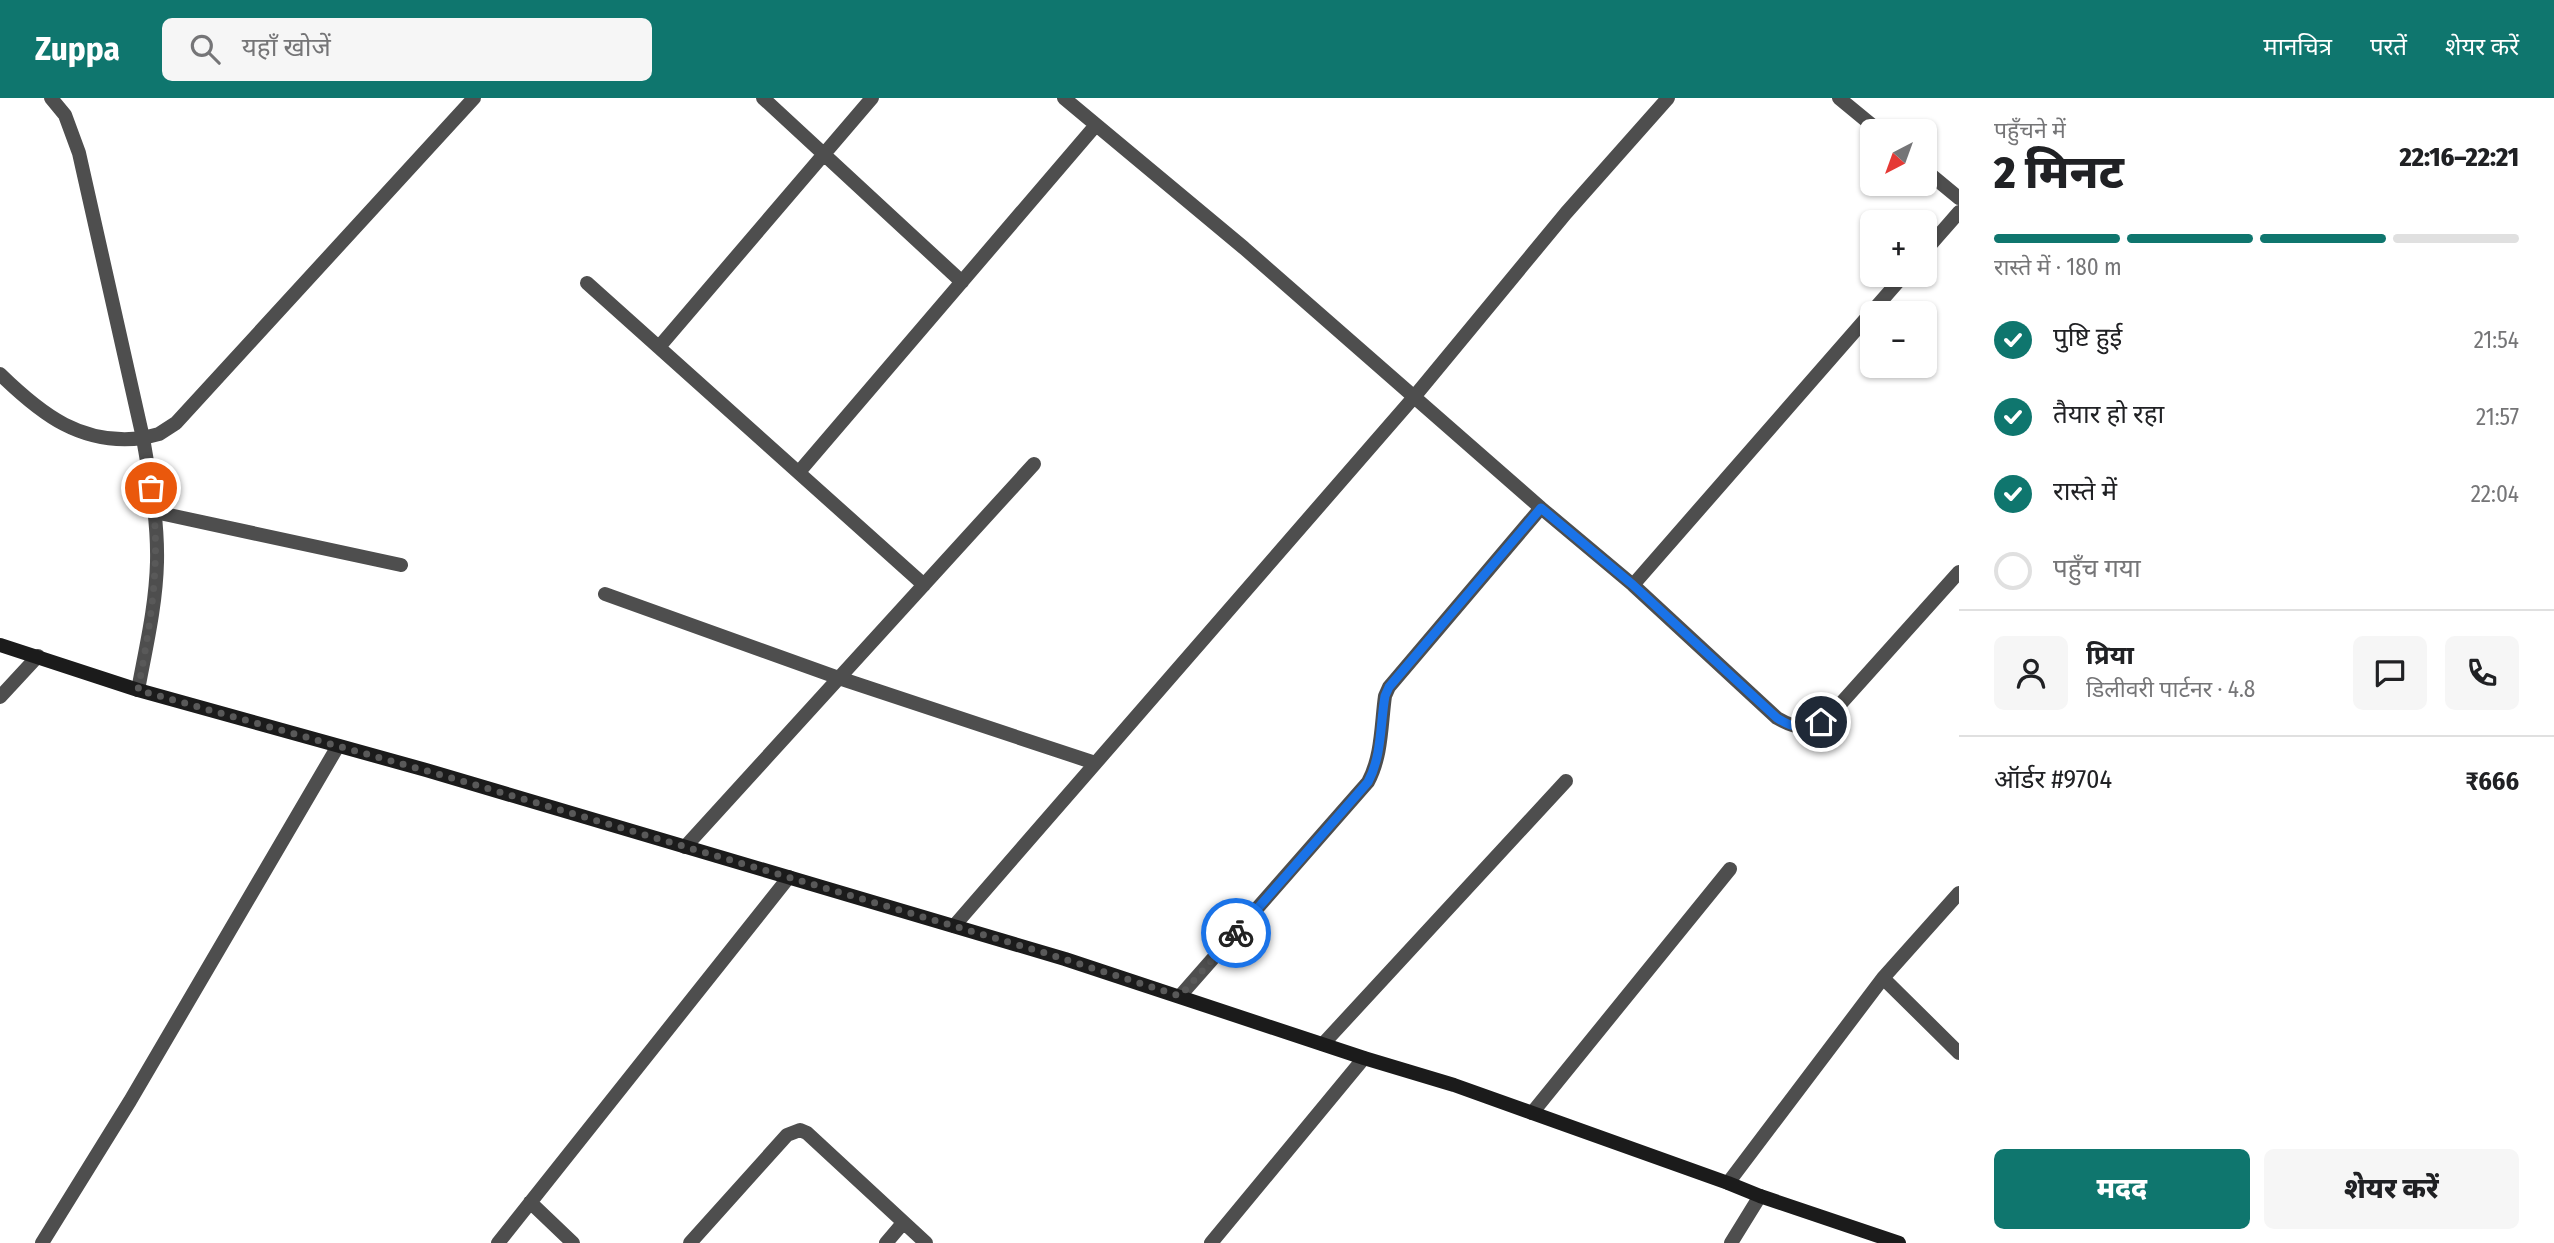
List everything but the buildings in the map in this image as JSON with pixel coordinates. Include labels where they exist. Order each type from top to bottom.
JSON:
[{"type":"main road","points":[[0,645],[138,690],[789,877],[1180,996],[1364,1058],[1454,1085],[1728,1182],[1760,1196],[1899,1243]]},
{"type":"street","points":[[51,98],[65,115],[79,153],[143,438],[155,512],[157,562],[153,612],[138,690]]},
{"type":"street","points":[[0,374],[37,408],[76,431],[103,439],[143,438],[159,434],[176,423],[474,98]]},
{"type":"street","points":[[762,98],[962,282]]},
{"type":"street","points":[[659,347],[872,98]]},
{"type":"street","points":[[1064,98],[1244,248],[1633,585],[1777,718],[1792,727],[1808,728],[1821,722],[1835,710],[1959,572]]},
{"type":"street","points":[[954,926],[1414,397],[1566,213],[1668,98]]},
{"type":"street","points":[[1839,98],[1864,119]]},
{"type":"street","points":[[799,472],[1096,125]]},
{"type":"street","points":[[1937,180],[1959,198]]},
{"type":"street","points":[[1937,237],[1959,212]]},
{"type":"street","points":[[587,283],[924,585]]},
{"type":"street","points":[[1633,585],[1894,287]]},
{"type":"street","points":[[685,847],[1034,464]]},
{"type":"street","points":[[1180,996],[1368,782],[1378,756],[1385,696],[1389,687],[1541,508]]},
{"type":"street","points":[[155,512],[401,565]]},
{"type":"street","points":[[605,594],[839,678],[1095,763]]},
{"type":"street","points":[[0,697],[38,656]]},
{"type":"street","points":[[43,1243],[130,1101],[338,746]]},
{"type":"street","points":[[1323,1044],[1566,781]]},
{"type":"street","points":[[1532,1113],[1730,869]]},
{"type":"street","points":[[498,1243],[789,877]]},
{"type":"street","points":[[1728,1182],[1883,978],[1959,893]]},
{"type":"street","points":[[1883,978],[1959,1053]]},
{"type":"street","points":[[1211,1243],[1364,1058]]},
{"type":"street","points":[[690,1243],[787,1135],[800,1130],[807,1133],[926,1243]]},
{"type":"street","points":[[1731,1243],[1760,1196]]},
{"type":"street","points":[[530,1202],[573,1243]]},
{"type":"street","points":[[887,1243],[903,1223]]},
{"type":"way so far","points":[[151,488],[157,562],[153,612],[138,690],[452,778],[1042,952],[1180,996],[1236,933]]},
{"type":"route","points":[[1236,933],[1368,782],[1378,756],[1385,696],[1389,687],[1541,508],[1633,585],[1777,718],[1792,727],[1808,728],[1821,722]]}]
